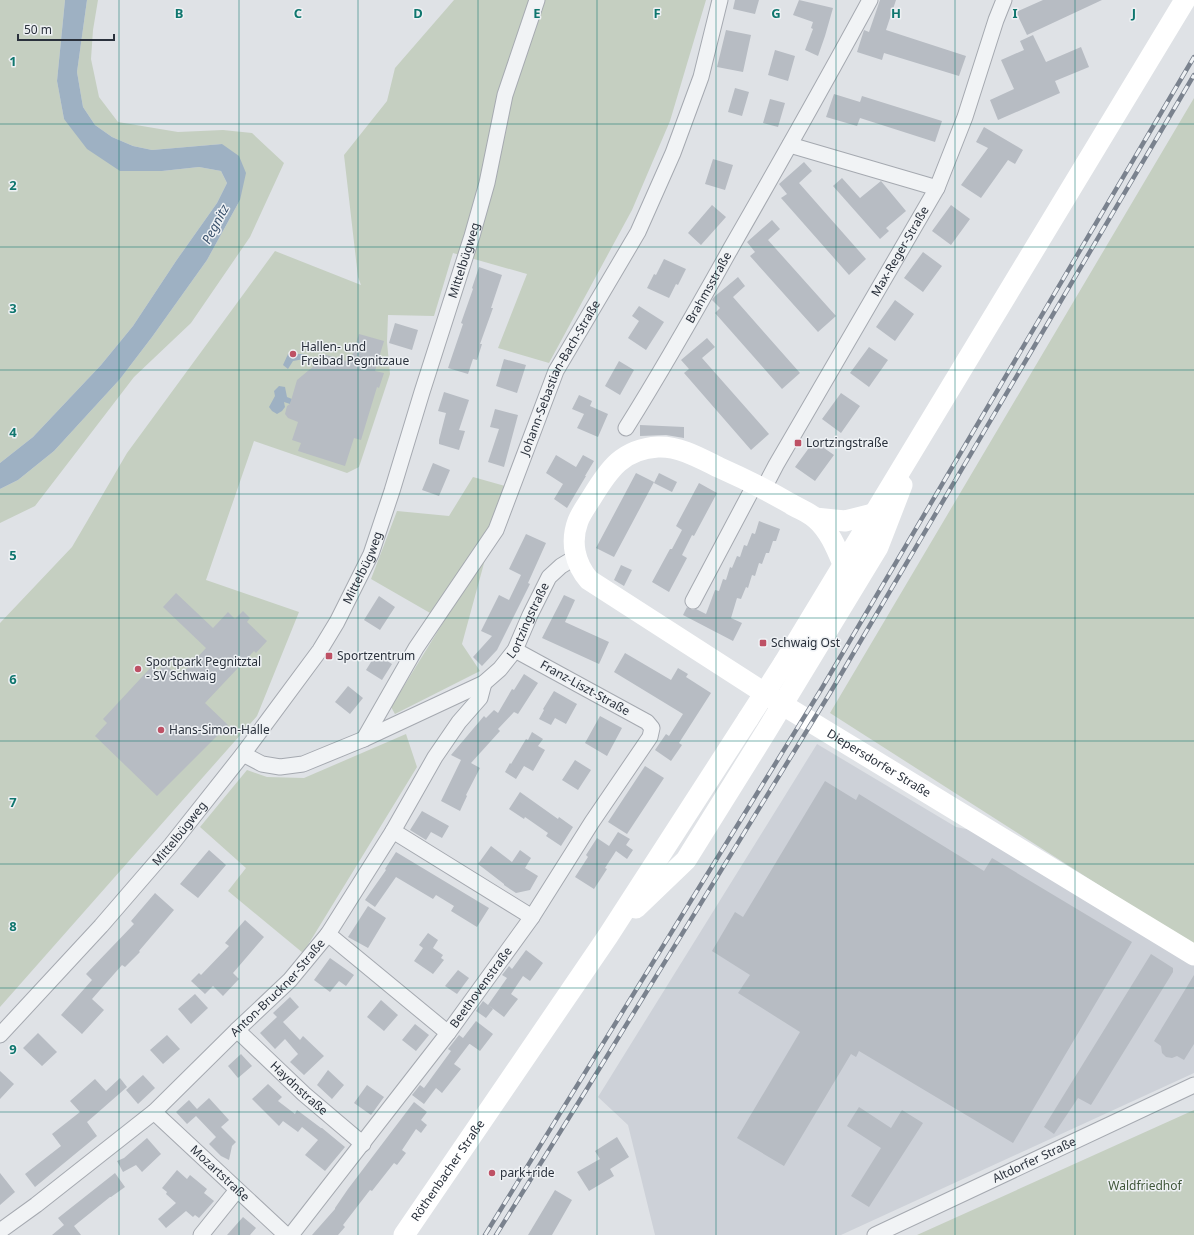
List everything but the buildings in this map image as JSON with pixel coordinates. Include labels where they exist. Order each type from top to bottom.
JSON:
[{"type":"main road","points":[[608,936],[784,663],[1185,0]]},
{"type":"main road","points":[[608,936],[686,860],[783,705],[878,547],[918,441]]},
{"type":"main road","points":[[576,558],[576,531],[578,520],[605,475],[618,462],[628,456],[640,451],[659,447],[677,450],[701,459],[760,486],[815,518],[833,539],[843,564]]},
{"type":"main road","points":[[815,518],[845,521],[873,514]]},
{"type":"main road","name":"Diepersdorfer Straße","points":[[576,558],[578,566],[588,580],[746,682],[1194,955]]},
{"type":"main road","name":"Röthenbacher Straße","points":[[404,1235],[608,936]]},
{"type":"street","name":"Mittelbügweg","points":[[0,1035],[96,932],[171,846],[244,754],[320,650],[337,622],[371,554],[392,491],[488,183],[506,95],[537,0]]},
{"type":"street","name":"Johann-Sebastian-Bach-Straße","points":[[364,739],[416,648],[496,530],[556,371],[638,232],[673,154],[701,76],[720,0]]},
{"type":"street","name":"Brahmsstraße","points":[[626,428],[654,384],[790,145],[870,0]]},
{"type":"street","name":"Max-Reger-Straße","points":[[760,486],[776,465],[937,188],[965,118],[996,20],[1004,0]]},
{"type":"street","points":[[790,145],[937,188]]},
{"type":"street","points":[[693,601],[760,486]]},
{"type":"street","name":"Lortzingstraße","points":[[244,754],[262,764],[280,767],[303,764],[364,739],[484,683],[500,669],[515,650],[549,577],[561,566],[576,558]]},
{"type":"street","name":"Franz-Liszt-Straße","points":[[515,650],[644,720],[652,728]]},
{"type":"street","name":"Anton-Bruckner-Straße","points":[[0,1231],[154,1112],[290,980],[328,934],[393,831],[435,757],[459,722],[480,698],[484,683]]},
{"type":"street","name":"Beethovenstraße","points":[[291,1235],[448,1033],[532,917],[592,822],[650,737],[652,728]]},
{"type":"street","points":[[393,831],[532,917]]},
{"type":"street","points":[[328,934],[448,1033]]},
{"type":"street","name":"Haydnstraße","points":[[237,1030],[304,1094],[363,1144]]},
{"type":"street","name":"Altdorfer Straße","points":[[875,1235],[1194,1085]]},
{"type":"street","name":"Mozartstraße","points":[[154,1112],[286,1235]]},
{"type":"street","points":[[201,1235],[237,1190]]},
{"type":"shaded area","points":[[817,744],[956,827],[981,832],[1194,964],[1194,1073],[841,1235],[655,1235],[628,1125],[598,1097]]},
{"type":"green space","points":[[0,0],[65,0],[57,81],[64,119],[162,171],[199,167],[221,171],[227,183],[217,203],[133,326],[101,365],[33,437],[0,463]]},
{"type":"green space","points":[[87,0],[98,0],[93,30],[91,59],[99,97],[118,122],[178,132],[223,130],[252,133],[284,163],[250,237],[191,323],[134,377],[35,506],[0,523],[0,489],[18,480],[54,451],[120,379],[207,260],[240,200],[222,144],[152,150],[133,146],[112,137],[95,125],[83,107],[77,72]]},
{"type":"green space","points":[[454,0],[706,0],[670,121],[632,210],[549,363],[498,348],[527,274],[453,253],[434,316],[388,315],[387,342],[390,374],[359,467],[347,473],[254,441],[206,580],[299,612],[257,716],[0,1007],[0,623],[72,547],[127,453],[275,251],[361,285],[358,277],[344,155],[387,101],[395,68]]},
{"type":"green space","points":[[1194,98],[1194,946],[830,713]]},
{"type":"green space","points":[[473,477],[505,486],[462,644],[480,671],[395,714],[391,707],[444,621],[371,579],[397,511],[449,516]]},
{"type":"green space","points":[[406,734],[417,767],[303,953],[228,891],[246,868],[200,827],[247,770],[267,777],[304,778]]},
{"type":"green space","name":"Waldfriedhof","points":[[1194,1110],[1194,1235],[917,1235]]},
{"type":"water","name":"Pegnitz","points":[[65,0],[87,0],[77,72],[83,107],[95,125],[112,137],[133,146],[152,150],[222,144],[239,156],[246,173],[240,200],[207,260],[120,379],[54,451],[18,480],[0,489],[0,463],[33,437],[101,365],[133,326],[217,203],[227,183],[221,171],[199,167],[162,171],[120,171],[87,149],[64,119],[57,81]]},
{"type":"water","points":[[288,354],[304,354],[304,359],[293,361],[288,369],[283,365]]},
{"type":"water","points":[[279,386],[285,387],[287,397],[292,399],[290,404],[284,402],[285,407],[277,414],[269,407],[275,396],[274,391]]},
{"type":"railway","points":[[485,1235],[822,688],[1194,57]]},
{"type":"railway","points":[[496,1235],[830,693],[1194,75]]},
{"type":"place","name":"Hallen- und Freibad Pegnitzaue","points":[[293,354]]},
{"type":"place","name":"Lortzingstraße","points":[[798,443]]},
{"type":"place","name":"Schwaig Ost","points":[[763,643]]},
{"type":"place","name":"Sportzentrum","points":[[329,656]]},
{"type":"place","name":"Sportpark Pegnitztal - SV Schwaig","points":[[138,669]]},
{"type":"place","name":"Hans-Simon-Halle","points":[[161,730]]},
{"type":"place","name":"park+ride","points":[[492,1173]]}]
